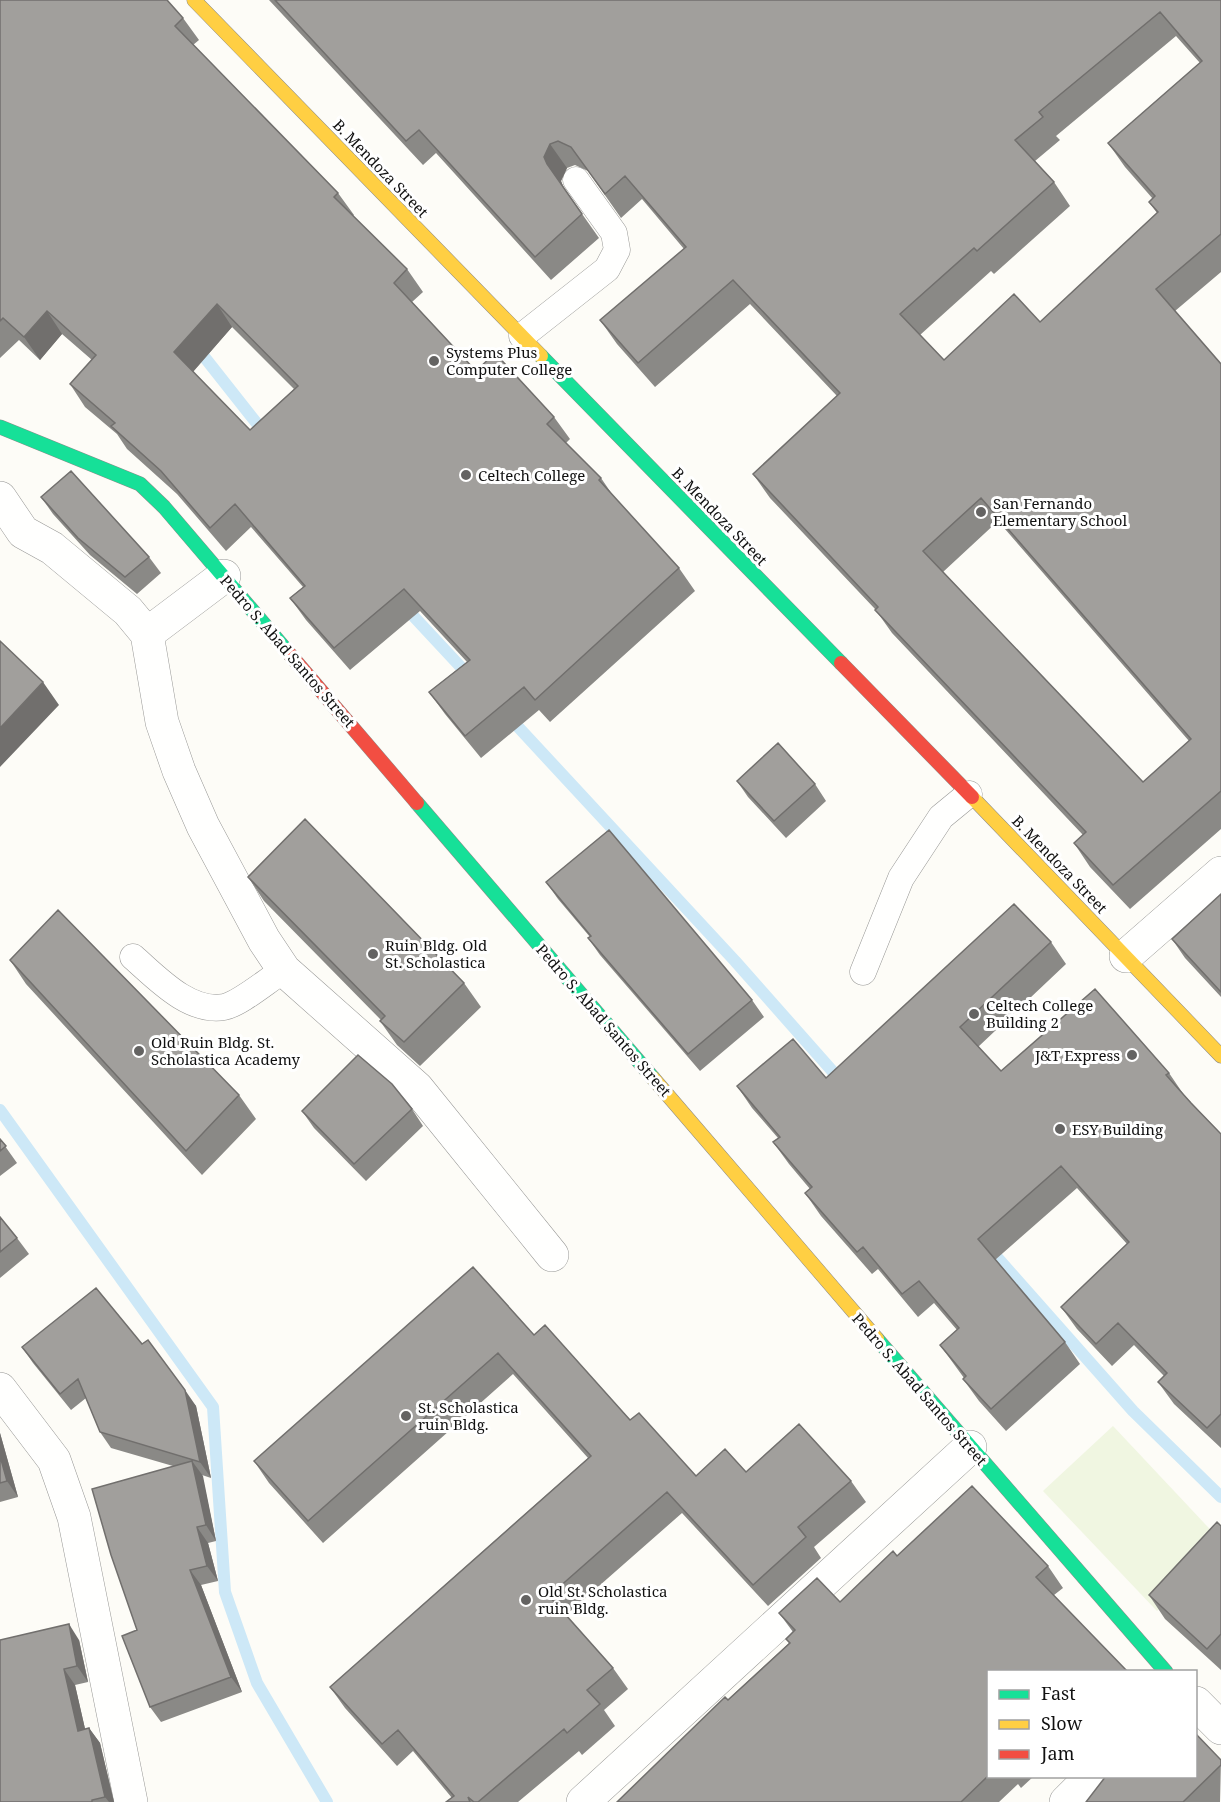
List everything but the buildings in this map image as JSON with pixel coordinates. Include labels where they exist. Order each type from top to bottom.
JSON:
[{"type":"street","name":"B. Mendoza Street","points":[[194,0],[969,794],[1221,1056]]},
{"type":"street","name":"Pedro S. Abad Santos Street","points":[[0,428],[140,484],[164,507],[970,1447],[1165,1670]]},
{"type":"street","points":[[0,498],[23,532],[52,548],[128,611],[147,634],[162,722],[179,771],[203,825],[264,940],[284,970],[417,1088],[552,1256]]},
{"type":"street","points":[[147,634],[224,576]]},
{"type":"street","points":[[1126,956],[1221,873]]},
{"type":"street","points":[[0,1389],[54,1460],[74,1517],[131,1802]]},
{"type":"street","points":[[584,1802],[970,1447]]},
{"type":"street","points":[[1197,1704],[1221,1728]]},
{"type":"street","points":[[1066,1802],[1090,1778]]},
{"type":"lane","points":[[522,336],[607,269],[617,250],[614,233],[576,180]]},
{"type":"lane","points":[[863,972],[901,878],[941,817],[969,794]]},
{"type":"lane","points":[[132,957],[182,997],[206,1007],[226,1007],[284,970]]},
{"type":"green space","points":[[1113,1426],[1221,1541],[1221,1551],[1157,1611],[1043,1491]]},
{"type":"waterway","points":[[193,347],[202,354],[266,435]]},
{"type":"waterway","points":[[403,605],[471,678]]},
{"type":"waterway","points":[[508,716],[735,961],[842,1082]]},
{"type":"waterway","points":[[0,1110],[213,1407],[225,1592],[257,1683],[327,1802]]},
{"type":"waterway","points":[[987,1246],[1133,1411],[1221,1497]]},
{"type":"traffic: fast","points":[[541,356],[841,663]]},
{"type":"traffic: fast","points":[[0,427],[140,484],[164,507],[287,651]]},
{"type":"traffic: fast","points":[[417,803],[653,1078]]},
{"type":"traffic: fast","points":[[877,1339],[1164,1670]]},
{"type":"traffic: slow","points":[[194,0],[541,356]]},
{"type":"traffic: slow","points":[[972,797],[1221,1056]]},
{"type":"traffic: slow","points":[[653,1078],[877,1339]]},
{"type":"traffic: jam","points":[[287,651],[417,803]]},
{"type":"traffic: jam","points":[[841,663],[972,797]]},
{"type":"place","name":"Systems Plus Computer College","points":[[434,361]]},
{"type":"place","name":"Celtech College","points":[[466,475]]},
{"type":"place","name":"San Fernando Elementary School","points":[[981,512]]},
{"type":"place","name":"Ruin Bldg. Old St. Scholastica","points":[[373,954]]},
{"type":"place","name":"Celtech College Building 2","points":[[974,1014]]},
{"type":"place","name":"Old Ruin Bldg. St. Scholastica Academy","points":[[139,1051]]},
{"type":"place","name":"J&T Express","points":[[1132,1055]]},
{"type":"place","name":"ESY Building","points":[[1060,1129]]},
{"type":"place","name":"St. Scholastica ruin Bldg.","points":[[406,1416]]},
{"type":"place","name":"Old St. Scholastica ruin Bldg.","points":[[526,1600]]}]
